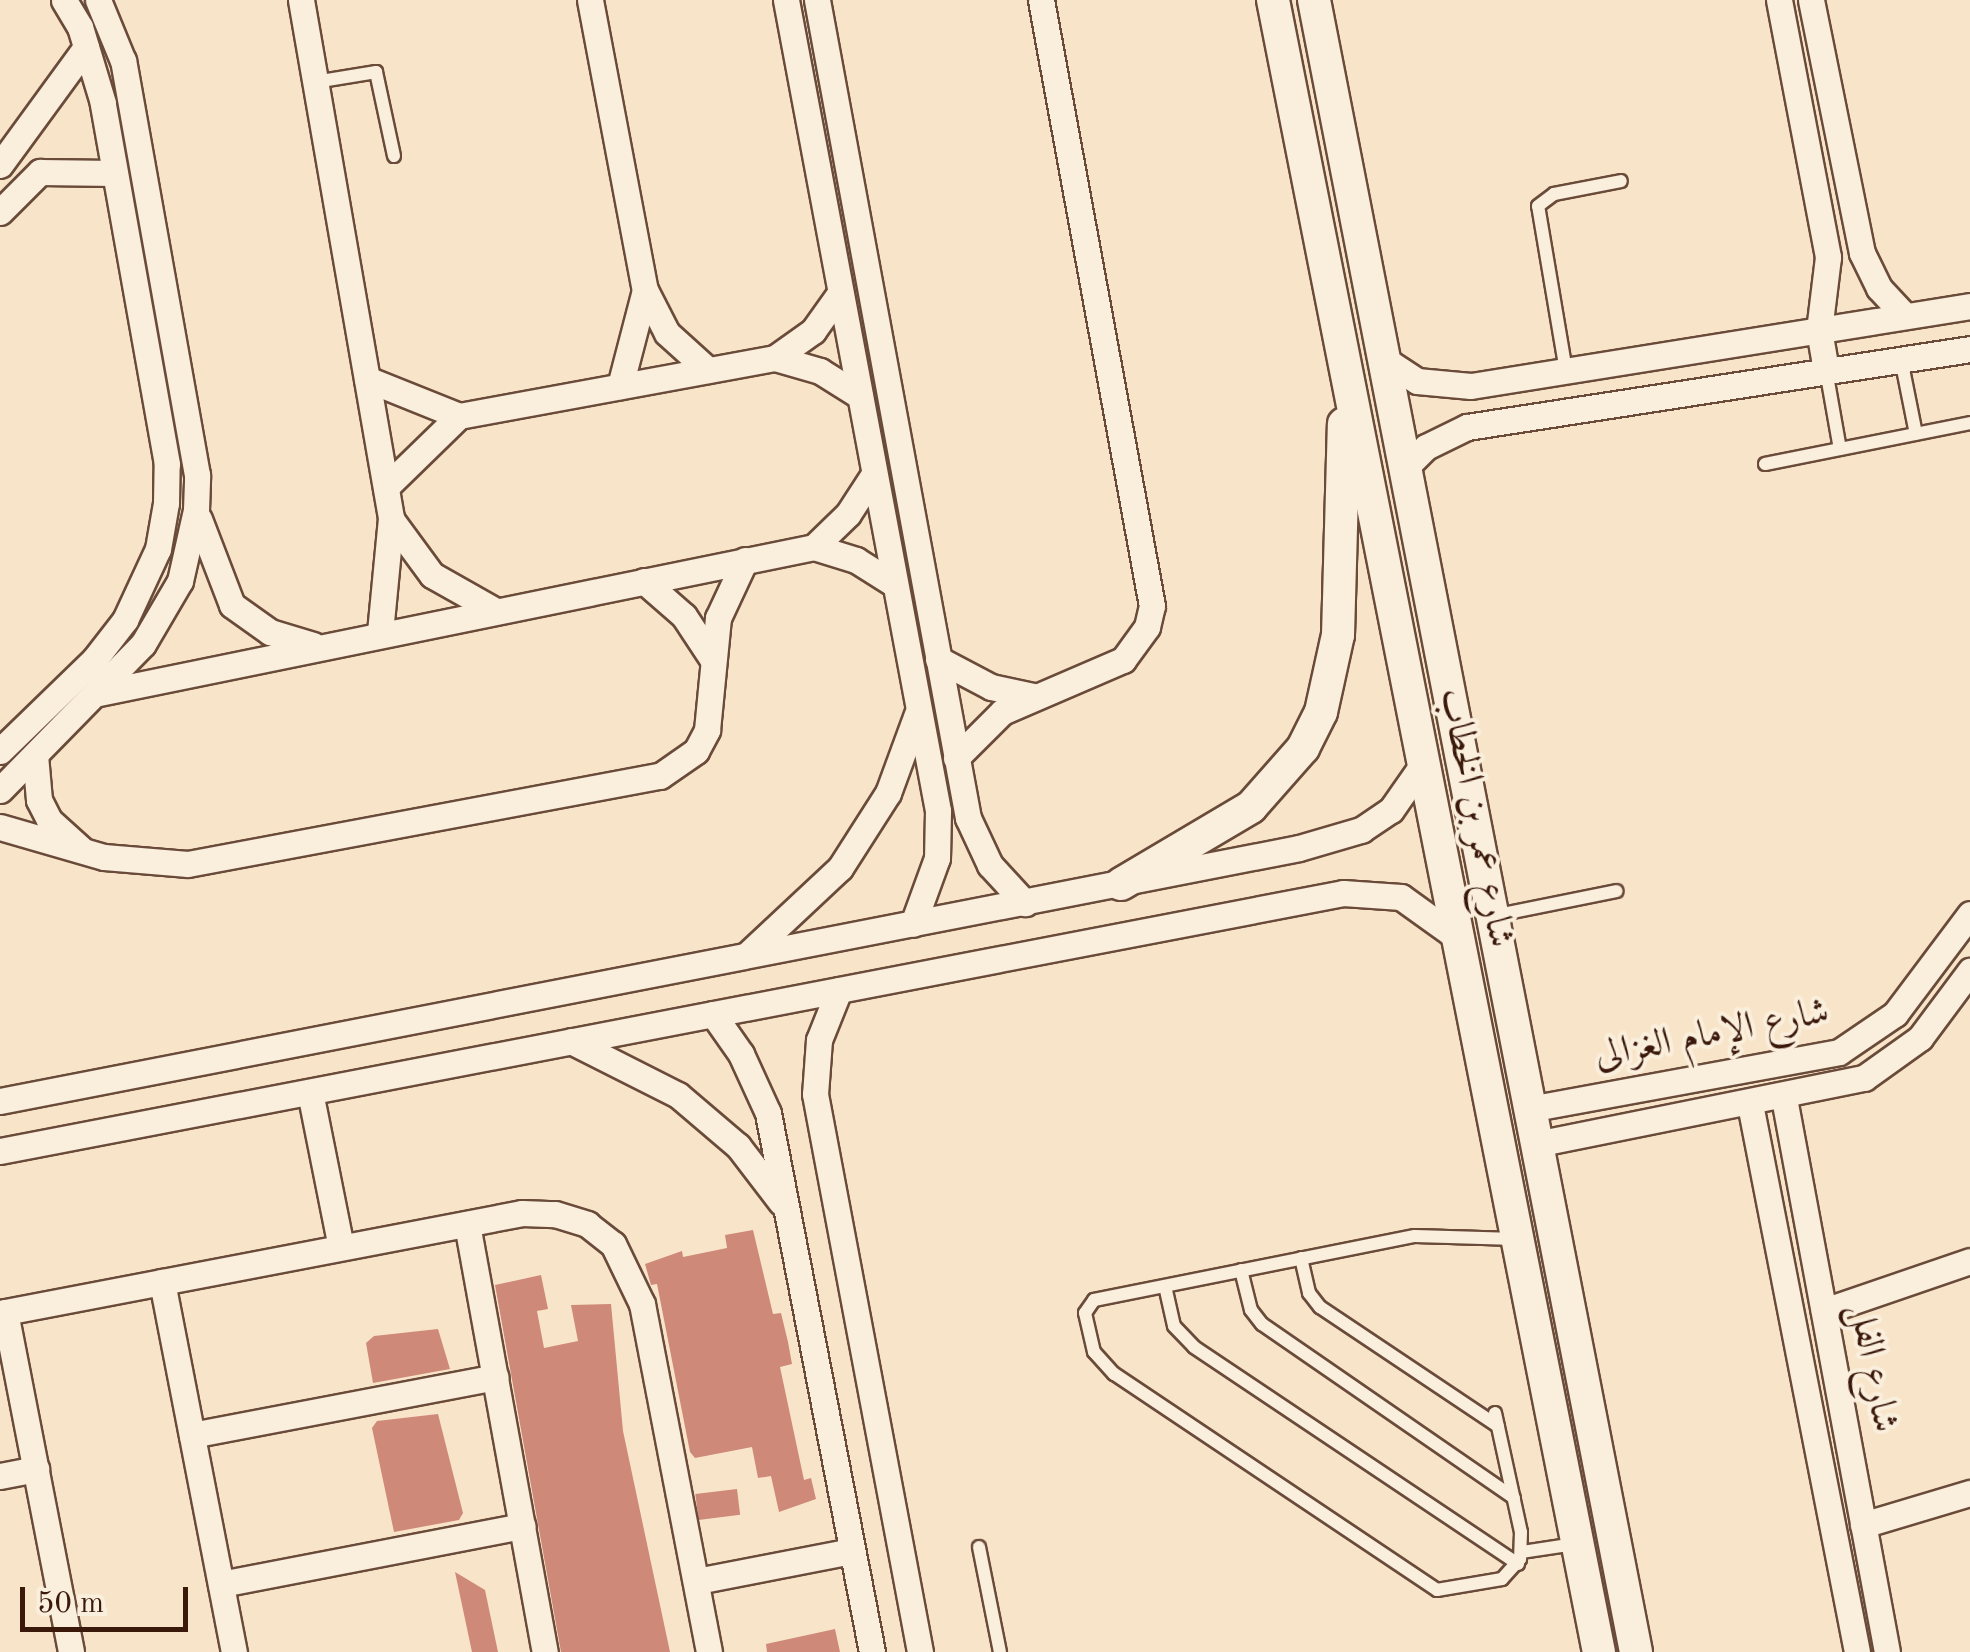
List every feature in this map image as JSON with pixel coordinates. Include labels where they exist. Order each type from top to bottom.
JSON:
[{"type":"street","points":[[0,750],[94,660],[144,587],[166,503],[162,436],[114,173],[86,47],[64,0]]},
{"type":"street","points":[[98,0],[124,61],[189,431],[196,510],[232,605],[270,632],[318,646]]},
{"type":"street","points":[[301,0],[390,518],[380,633]]},
{"type":"street","points":[[590,0],[645,290],[667,333],[708,370]]},
{"type":"street","points":[[786,0],[939,835],[932,881],[913,924]]},
{"type":"street","points":[[816,0],[956,758],[978,842],[1025,903]]},
{"type":"street","points":[[956,758],[988,722],[1033,696],[1123,660],[1138,646],[1152,606],[1041,0]]},
{"type":"street","name":"شارع عمر بن الخطاب","points":[[1273,0],[1598,1652]]},
{"type":"street","name":"شارع عمر بن الخطاب","points":[[1314,0],[1636,1652]]},
{"type":"street","points":[[1779,0],[1828,257],[1820,330],[1826,370]]},
{"type":"street","points":[[1811,0],[1862,254],[1878,288],[1905,316]]},
{"type":"street","points":[[0,165],[86,47]]},
{"type":"street","points":[[1794,77],[1825,71]]},
{"type":"street","points":[[1302,146],[1340,139]]},
{"type":"street","points":[[813,145],[842,140]]},
{"type":"street","points":[[0,212],[40,172],[114,173]]},
{"type":"street","points":[[620,386],[645,290]]},
{"type":"street","points":[[367,379],[459,416],[775,358],[814,331],[840,292]]},
{"type":"street","points":[[1382,358],[1417,381],[1453,388],[1970,306]]},
{"type":"street","points":[[1404,470],[1426,447],[1468,427],[1970,349]]},
{"type":"street","points":[[775,358],[820,370],[860,396]]},
{"type":"street","points":[[1122,884],[1251,807],[1303,748],[1321,712],[1338,635],[1348,379]]},
{"type":"street","points":[[386,487],[459,416]]},
{"type":"street","points":[[162,436],[189,431]]},
{"type":"street","points":[[814,546],[848,514],[874,474]]},
{"type":"street","points":[[0,790],[99,692],[164,614],[180,582],[196,510]]},
{"type":"street","points":[[390,518],[432,576],[494,610]]},
{"type":"street","points":[[99,692],[814,546],[856,560],[894,584]]},
{"type":"street","points":[[0,827],[85,852],[144,863],[210,861],[660,776],[696,751],[707,730],[724,598],[745,560]]},
{"type":"street","points":[[644,580],[684,616],[713,660]]},
{"type":"street","points":[[938,659],[990,686],[1033,696]]},
{"type":"street","points":[[742,958],[840,868],[888,793],[918,710]]},
{"type":"street","points":[[35,756],[44,810],[85,852]]},
{"type":"street","points":[[0,1101],[1122,884],[1361,830],[1391,810],[1424,764]]},
{"type":"street","points":[[0,1152],[1342,893],[1401,898],[1458,938]]},
{"type":"street","name":"شارع الإمام الغزالى","points":[[1529,1109],[1839,1052],[1896,1014],[1970,914]]},
{"type":"street","name":"شارع الإمام الغزالى","points":[[1536,1144],[1840,1086],[1894,1060],[1935,1022],[1970,971]]},
{"type":"street","points":[[1466,982],[1488,988],[1502,975]]},
{"type":"street","points":[[840,990],[819,1040],[814,1094],[920,1652]]},
{"type":"street","points":[[712,1014],[756,1082],[786,1209],[872,1652]]},
{"type":"street","points":[[1481,1055],[1493,1040],[1517,1046]]},
{"type":"street","points":[[571,1041],[644,1074],[710,1119],[786,1209]]},
{"type":"street","points":[[310,1092],[340,1247]]},
{"type":"street","name":"شارع الفل","points":[[1784,1098],[1887,1652]]},
{"type":"street","name":"شارع الفل","points":[[1750,1104],[1857,1652]]},
{"type":"street","points":[[71,1652],[3,1313],[466,1224],[555,1214],[586,1224],[613,1244],[632,1272],[709,1652]]},
{"type":"street","points":[[466,1224],[545,1652]]},
{"type":"street","points":[[1824,1311],[1970,1261]]},
{"type":"street","points":[[162,1282],[234,1652]]},
{"type":"street","points":[[192,1434],[494,1378]]},
{"type":"street","points":[[1552,1419],[1588,1412]]},
{"type":"street","points":[[0,1476],[36,1469]]},
{"type":"street","points":[[1864,1525],[1970,1493]]},
{"type":"street","points":[[220,1584],[522,1526]]},
{"type":"street","points":[[697,1581],[852,1551]]},
{"type":"lane","points":[[314,82],[376,72],[394,156]]},
{"type":"lane","points":[[1566,371],[1538,206],[1554,194],[1620,181]]},
{"type":"lane","points":[[1901,359],[1916,434]]},
{"type":"lane","points":[[1826,370],[1840,449]]},
{"type":"lane","points":[[1765,464],[1970,423]]},
{"type":"lane","points":[[1491,916],[1617,891]]},
{"type":"lane","points":[[1517,1239],[1415,1236],[1087,1305],[1094,1352],[1114,1374],[1433,1588],[1502,1579],[1520,1558],[1577,1544]]},
{"type":"lane","points":[[1301,1258],[1309,1292],[1320,1307],[1497,1420],[1514,1498],[1520,1558]]},
{"type":"lane","points":[[1242,1270],[1250,1310],[1262,1324],[1514,1498]]},
{"type":"lane","points":[[1165,1286],[1174,1326],[1194,1347],[1520,1558]]},
{"type":"lane","points":[[979,1547],[1000,1652]]},
{"type":"building","points":[[753,1230],[773,1314],[781,1313],[788,1342],[792,1364],[780,1367],[804,1480],[811,1478],[816,1499],[779,1512],[771,1476],[758,1478],[752,1447],[695,1458],[690,1452],[657,1284],[651,1285],[645,1264],[682,1251],[683,1257],[727,1248],[725,1235]]},
{"type":"building","points":[[541,1275],[548,1309],[537,1311],[544,1348],[578,1341],[571,1305],[611,1304],[623,1431],[670,1652],[561,1652],[495,1285]]},
{"type":"building","points":[[438,1329],[450,1369],[373,1383],[366,1343],[374,1336]]},
{"type":"building","points":[[438,1414],[463,1513],[459,1520],[394,1532],[372,1428],[377,1421]]},
{"type":"building","points":[[737,1489],[740,1515],[698,1520],[695,1494]]},
{"type":"building","points":[[455,1572],[485,1590],[498,1652],[472,1652]]},
{"type":"building","points":[[835,1629],[840,1652],[767,1652],[766,1644]]}]
